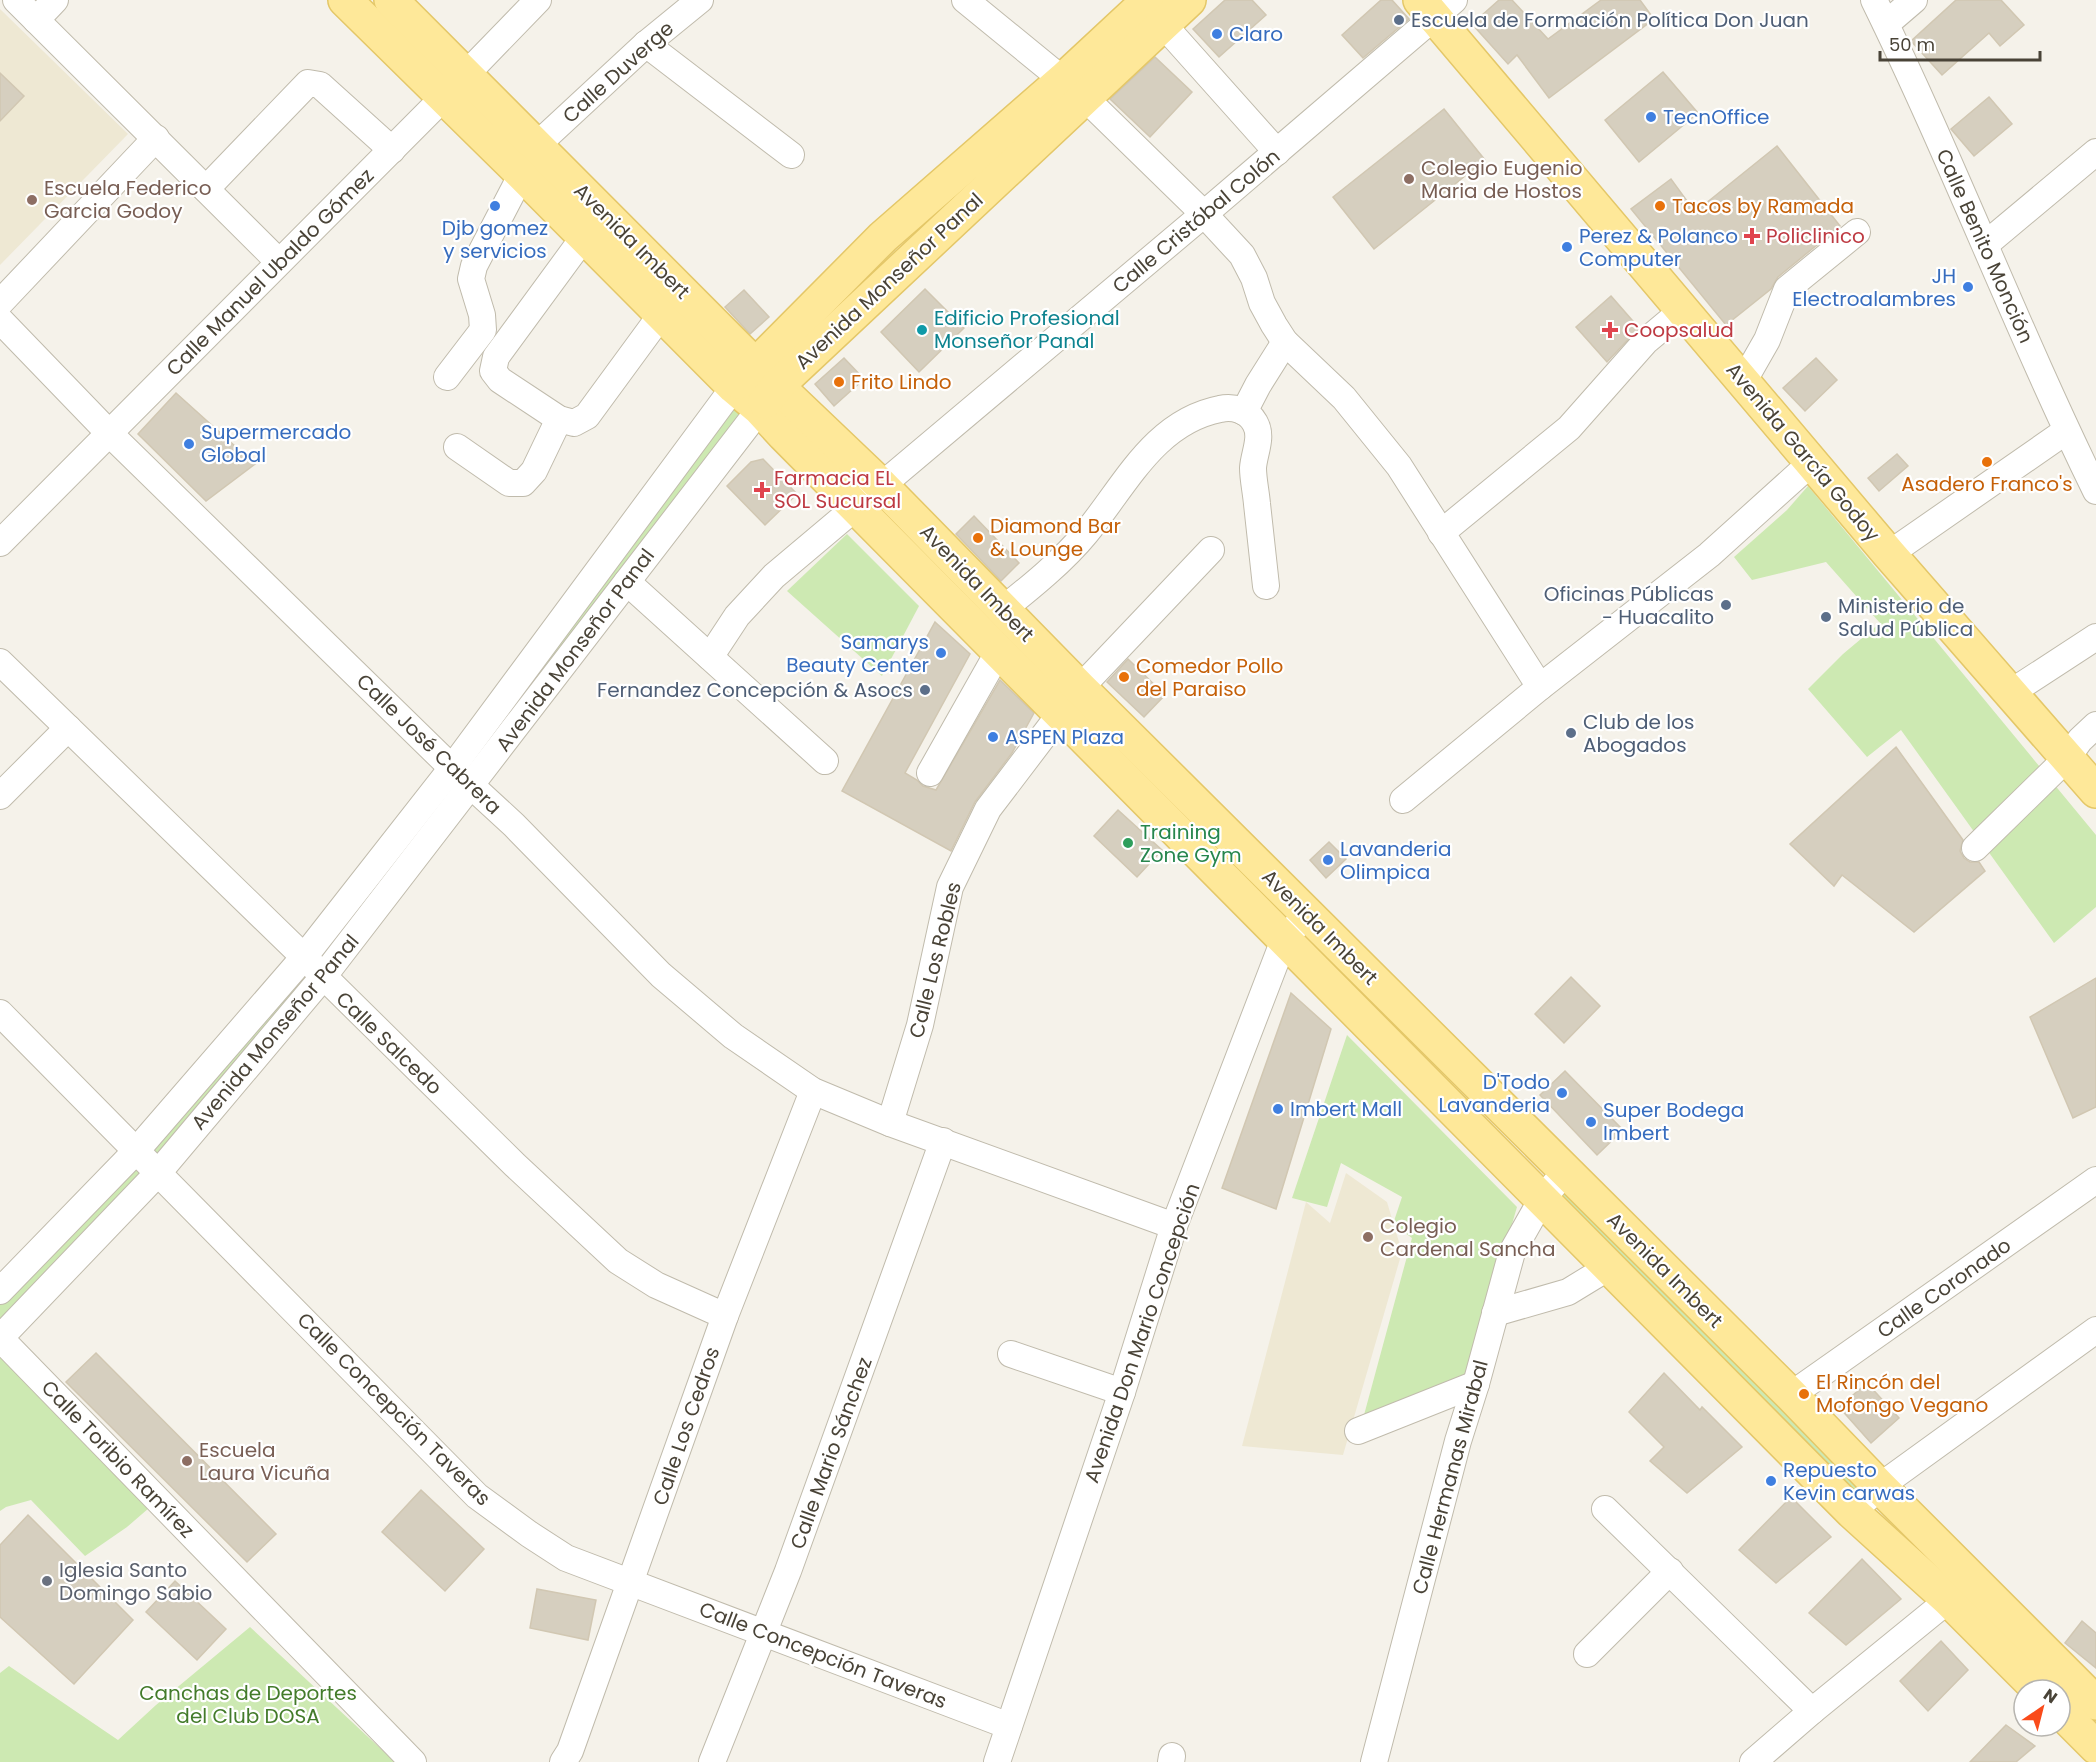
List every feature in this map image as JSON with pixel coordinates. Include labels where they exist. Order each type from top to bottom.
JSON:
[{"type":"main road","name":"Avenida Imbert","points":[[345,0],[444,97],[529,159],[757,387],[784,435],[999,651],[1070,700],[1307,914],[1791,1395],[1880,1487],[2030,1678]]},
{"type":"main road","name":"Avenida Imbert","points":[[391,0],[466,74],[584,237],[661,315],[757,387],[882,486],[1002,610],[1070,700],[1284,939],[1852,1512],[1961,1590],[2096,1703]]},
{"type":"main road","name":"Avenida Monseñor Panal","points":[[757,387],[1074,88],[1150,7],[1189,0]]},
{"type":"main road","name":"Avenida García Godoy","points":[[1436,6],[1683,310],[1811,463],[2096,791]]},
{"type":"main road","points":[[2072,1723],[2096,1747]]},
{"type":"street","points":[[16,0],[279,262]]},
{"type":"street","points":[[36,20],[55,0]]},
{"type":"street","name":"Calle Manuel Ubaldo Gómez","points":[[0,543],[392,150],[538,0]]},
{"type":"street","name":"Calle Duverge","points":[[529,159],[646,44],[700,0]]},
{"type":"street","points":[[965,0],[1074,88],[1204,214],[1242,255],[1254,278],[1262,303],[1285,342],[1344,398],[1399,466],[1540,687]]},
{"type":"street","name":"Calle Benito Monción","points":[[1874,0],[1986,244],[2067,431],[2096,490]]},
{"type":"street","points":[[1886,24],[1914,0]]},
{"type":"street","name":"Calle Cristóbal Colón","points":[[710,657],[736,616],[774,576],[1277,152],[1436,6]]},
{"type":"street","points":[[1150,7],[1277,152]]},
{"type":"street","points":[[646,44],[790,155]]},
{"type":"street","points":[[206,189],[308,83],[320,85],[392,150]]},
{"type":"street","points":[[0,303],[156,138]]},
{"type":"street","points":[[1986,244],[2096,152]]},
{"type":"street","points":[[447,377],[483,330],[482,315],[471,279],[474,266],[529,159]]},
{"type":"street","points":[[1743,382],[1767,340],[1787,290],[1857,232]]},
{"type":"street","points":[[584,237],[496,357],[493,371],[500,380],[559,419],[574,423],[587,416],[661,315]]},
{"type":"street","points":[[1442,533],[1569,428],[1646,341],[1683,310]]},
{"type":"street","name":"Calle José Cabrera","points":[[0,320],[110,434],[452,768],[514,825],[661,975],[733,1036],[813,1091],[890,1123],[1174,1226]]},
{"type":"street","points":[[1244,412],[1285,342]]},
{"type":"street","name":"Avenida Monseñor Panal","points":[[0,1338],[158,1173],[323,977],[627,582],[757,387]]},
{"type":"street","name":"Avenida Monseñor Panal","points":[[0,1292],[136,1151],[304,957],[757,387]]},
{"type":"street","points":[[1002,610],[1065,555],[1087,532],[1147,454],[1165,435],[1186,421],[1209,411],[1227,407],[1244,412],[1257,425],[1258,435],[1253,467],[1266,585]]},
{"type":"street","points":[[457,447],[508,483],[523,483],[534,471],[559,419]]},
{"type":"street","points":[[1889,554],[2067,431]]},
{"type":"street","points":[[1404,800],[1540,687],[1709,555],[1811,463]]},
{"type":"street","name":"Calle Los Robles","points":[[890,1123],[920,1025],[950,887],[988,809],[1070,700],[1211,550]]},
{"type":"street","points":[[627,582],[825,761]]},
{"type":"street","points":[[2010,693],[2096,637]]},
{"type":"street","points":[[930,773],[999,651]]},
{"type":"street","name":"Calle Salcedo","points":[[0,662],[515,1165],[618,1261],[656,1285],[725,1316]]},
{"type":"street","points":[[1975,848],[2067,758],[2080,740],[2096,726]]},
{"type":"street","points":[[0,796],[68,728]]},
{"type":"street","name":"Avenida Don Mario Concepción","points":[[997,1762],[1122,1392],[1174,1226],[1284,939],[1307,914]]},
{"type":"street","name":"Calle Concepción Taveras","points":[[0,1013],[477,1496],[529,1534],[566,1558],[1009,1725]]},
{"type":"street","name":"Calle Los Cedros","points":[[563,1762],[570,1751],[632,1582],[725,1316],[813,1091]]},
{"type":"street","name":"Calle Mario Sánchez","points":[[712,1762],[788,1571],[943,1141]]},
{"type":"street","name":"Calle Hermanas Mirabal","points":[[1374,1762],[1458,1442],[1512,1252],[1542,1199],[1565,1172]]},
{"type":"street","name":"Calle Coronado","points":[[1791,1395],[2096,1180]]},
{"type":"street","points":[[1495,1313],[1568,1292],[1609,1267]]},
{"type":"street","points":[[1852,1512],[1880,1487],[2096,1330]]},
{"type":"street","name":"Calle Toribio Ramírez","points":[[0,1338],[412,1762]]},
{"type":"street","points":[[1011,1354],[1122,1392]]},
{"type":"street","points":[[1358,1431],[1476,1384]]},
{"type":"street","points":[[1605,1509],[1812,1711]]},
{"type":"street","points":[[1587,1654],[1670,1571]]},
{"type":"street","points":[[1753,1762],[1961,1590]]},
{"type":"shaded area","name":"Escuela Federico Garcia Godoy","points":[[0,9],[128,134],[0,265]]},
{"type":"shaded area","points":[[1346,1173],[1387,1202],[1402,1252],[1343,1455],[1242,1446],[1306,1202],[1330,1223]]},
{"type":"green space","points":[[732,396],[753,412],[473,777],[462,764]]},
{"type":"green space","points":[[1808,486],[2096,835],[2096,907],[2054,943],[1901,730],[1867,757],[1808,689],[1843,654],[1880,623],[1826,562],[1752,580],[1734,557],[1787,510]]},
{"type":"green space","points":[[847,534],[919,606],[882,676],[787,591]]},
{"type":"green space","points":[[304,965],[316,978],[158,1165],[144,1151]]},
{"type":"green space","points":[[1347,1035],[1517,1207],[1468,1374],[1364,1415],[1412,1238],[1393,1224],[1402,1197],[1341,1163],[1327,1207],[1292,1198]]},
{"type":"green space","points":[[134,1167],[146,1174],[0,1324],[0,1300]]},
{"type":"green space","points":[[1563,1184],[1868,1488],[1852,1504],[1553,1198]]},
{"type":"green space","points":[[0,1358],[4,1358],[149,1508],[127,1527],[85,1556],[31,1500],[0,1511]]},
{"type":"green space","name":"Canchas de Deportes del Club DOSA","points":[[250,1627],[395,1762],[0,1762],[0,1673],[9,1666],[118,1740],[156,1705]]},
{"type":"building","points":[[1225,0],[1252,0],[1266,15],[1219,57],[1193,29]]},
{"type":"building","points":[[1381,0],[1392,0],[1409,19],[1363,58],[1342,35]]},
{"type":"building","name":"Colegio Eugenio Maria de Hostos","points":[[1499,0],[1512,0],[1548,39],[1601,0],[1640,0],[1654,19],[1549,98],[1517,55],[1508,64],[1472,24]]},
{"type":"building","points":[[1956,0],[2001,0],[2024,25],[2000,46],[1989,33],[1942,75],[1911,41]]},
{"type":"building","points":[[1155,57],[1192,92],[1150,137],[1110,99]]},
{"type":"building","name":"TecnOffice","points":[[1663,72],[1698,113],[1639,162],[1605,120]]},
{"type":"building","points":[[0,73],[24,96],[0,121]]},
{"type":"building","points":[[1989,97],[2012,124],[1974,156],[1951,129]]},
{"type":"building","name":"Colegio Eugenio Maria de Hostos","points":[[1444,109],[1485,160],[1374,249],[1333,197]]},
{"type":"building","name":"Policlinico","points":[[1777,146],[1840,226],[1778,277],[1771,289],[1726,325],[1631,209],[1671,179],[1695,212]]},
{"type":"building","name":"Edificio Profesional Monseñor Panal","points":[[925,289],[964,328],[919,372],[881,332]]},
{"type":"building","points":[[744,290],[769,317],[750,334],[725,307]]},
{"type":"building","name":"Coopsalud","points":[[1611,296],[1639,328],[1607,362],[1576,327]]},
{"type":"building","name":"Frito Lindo","points":[[844,358],[864,379],[834,406],[815,384]]},
{"type":"building","points":[[1816,358],[1837,380],[1805,411],[1783,388]]},
{"type":"building","points":[[176,393],[255,464],[206,501],[138,434]]},
{"type":"building","points":[[1897,454],[1908,466],[1879,491],[1868,478]]},
{"type":"building","name":"Farmacia EL SOL Sucursal","points":[[763,459],[797,494],[765,525],[727,486],[751,462]]},
{"type":"building","points":[[974,516],[1019,563],[1001,581],[956,534]]},
{"type":"building","name":"ASPEN Plaza","points":[[935,622],[970,654],[905,773],[923,786],[936,790],[1000,680],[1034,713],[1012,753],[975,802],[951,851],[842,791]]},
{"type":"building","points":[[1128,659],[1165,695],[1144,717],[1107,682]]},
{"type":"building","points":[[1896,747],[1963,840],[1960,851],[1964,858],[1970,862],[1979,862],[1985,871],[1914,932],[1842,875],[1834,886],[1790,844]]},
{"type":"building","name":"Training Zone Gym","points":[[1118,810],[1162,850],[1137,877],[1094,836]]},
{"type":"building","name":"Lavanderia Olimpica","points":[[1329,842],[1346,859],[1326,878],[1310,860]]},
{"type":"building","points":[[1571,977],[1600,1006],[1564,1043],[1535,1014]]},
{"type":"building","points":[[2096,978],[2096,1107],[2073,1118],[2030,1017]]},
{"type":"building","name":"Imbert Mall","points":[[1291,993],[1331,1029],[1276,1209],[1222,1188]]},
{"type":"building","name":"Super Bodega Imbert","points":[[1565,1071],[1623,1130],[1597,1155],[1540,1095]]},
{"type":"building","points":[[96,1353],[276,1534],[247,1562],[66,1382]]},
{"type":"building","points":[[1664,1373],[1700,1410],[1702,1407],[1742,1447],[1687,1493],[1650,1461],[1664,1447],[1629,1412]]},
{"type":"building","points":[[1867,1383],[1899,1418],[1871,1443],[1839,1407]]},
{"type":"building","points":[[421,1490],[484,1549],[445,1591],[382,1532]]},
{"type":"building","points":[[1791,1497],[1831,1537],[1776,1583],[1739,1550]]},
{"type":"building","name":"Iglesia Santo Domingo Sabio","points":[[28,1515],[133,1620],[74,1684],[0,1617],[0,1545]]},
{"type":"building","points":[[1862,1559],[1901,1599],[1846,1645],[1809,1613]]},
{"type":"building","points":[[175,1581],[226,1629],[197,1660],[146,1612]]},
{"type":"building","points":[[537,1589],[596,1600],[588,1640],[530,1628]]},
{"type":"building","points":[[2082,1621],[2096,1633],[2096,1668],[2065,1643]]},
{"type":"building","points":[[1941,1641],[1968,1670],[1928,1711],[1900,1681]]},
{"type":"building","points":[[2006,1725],[2012,1729],[2012,1738],[2024,1738],[2035,1746],[2016,1762],[1970,1762]]},
{"type":"place","name":"Escuela de Formación Política Don Juan","points":[[1399,20]]},
{"type":"place","name":"Claro","points":[[1217,34]]},
{"type":"place","name":"TecnOffice","points":[[1651,117]]},
{"type":"place","name":"Colegio Eugenio Maria de Hostos","points":[[1409,179]]},
{"type":"place","name":"Escuela Federico Garcia Godoy","points":[[32,200]]},
{"type":"place","name":"Djb gomez y servicios","points":[[495,206]]},
{"type":"place","name":"Tacos by Ramada","points":[[1660,206]]},
{"type":"place","name":"Policlinico","points":[[1752,236]]},
{"type":"place","name":"Perez & Polanco Computer","points":[[1567,247]]},
{"type":"place","name":"JH Electroalambres","points":[[1968,287]]},
{"type":"place","name":"Edificio Profesional Monseñor Panal","points":[[922,330]]},
{"type":"place","name":"Coopsalud","points":[[1610,330]]},
{"type":"place","name":"Frito Lindo","points":[[839,382]]},
{"type":"place","name":"Supermercado Global","points":[[189,444]]},
{"type":"place","name":"Asadero Franco's","points":[[1987,462]]},
{"type":"place","name":"Farmacia EL SOL Sucursal","points":[[762,490]]},
{"type":"place","name":"Diamond Bar & Lounge","points":[[978,538]]},
{"type":"place","name":"Oficinas Públicas - Huacalito","points":[[1726,605]]},
{"type":"place","name":"Ministerio de Salud Pública","points":[[1826,617]]},
{"type":"place","name":"Samarys Beauty Center","points":[[941,653]]},
{"type":"place","name":"Comedor Pollo del Paraiso","points":[[1124,677]]},
{"type":"place","name":"Fernandez Concepción & Asocs","points":[[925,690]]},
{"type":"place","name":"Club de los Abogados","points":[[1571,733]]},
{"type":"place","name":"ASPEN Plaza","points":[[993,737]]},
{"type":"place","name":"Training Zone Gym","points":[[1128,843]]},
{"type":"place","name":"Lavanderia Olimpica","points":[[1328,860]]},
{"type":"place","name":"D'Todo Lavanderia","points":[[1562,1093]]},
{"type":"place","name":"Imbert Mall","points":[[1278,1109]]},
{"type":"place","name":"Super Bodega Imbert","points":[[1591,1122]]},
{"type":"place","name":"Colegio Cardenal Sancha","points":[[1368,1237]]},
{"type":"place","name":"El Rincón del Mofongo Vegano","points":[[1804,1394]]},
{"type":"place","name":"Escuela Laura Vicuña","points":[[187,1461]]},
{"type":"place","name":"Repuesto Kevin carwas","points":[[1771,1481]]},
{"type":"place","name":"Iglesia Santo Domingo Sabio","points":[[47,1581]]}]
